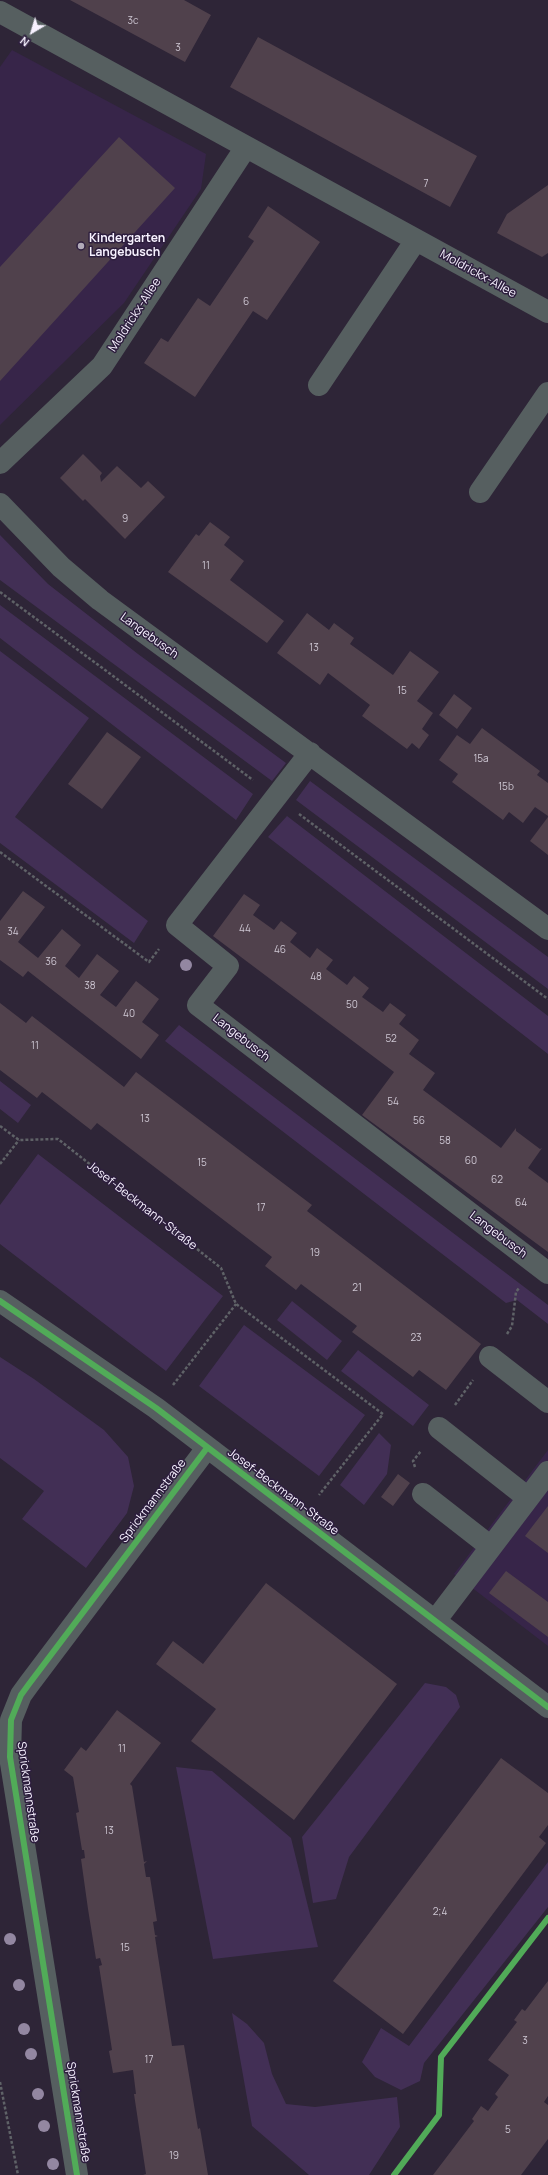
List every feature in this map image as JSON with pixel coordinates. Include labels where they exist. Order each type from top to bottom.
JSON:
[{"type":"street","name":"Moldrickx-Allee","points":[[0,12],[416,240],[546,308]]},
{"type":"street","name":"Moldrickx-Allee","points":[[0,463],[102,366],[246,147]]},
{"type":"street","points":[[319,385],[416,240]]},
{"type":"street","points":[[480,492],[548,393]]},
{"type":"street","name":"Langebusch","points":[[0,504],[62,567],[100,600],[548,929]]},
{"type":"street","points":[[178,926],[310,753]]},
{"type":"street","name":"Langebusch","points":[[178,926],[228,966],[198,1005],[548,1273]]},
{"type":"street","name":"Josef-Beckmann-Straße","points":[[0,1301],[156,1408],[300,1520],[548,1707]]},
{"type":"street","points":[[490,1356],[548,1402]]},
{"type":"street","points":[[439,1428],[528,1498]]},
{"type":"street","name":"Sprickmannstraße","points":[[77,2175],[10,1757],[11,1720],[21,1695],[207,1448]]},
{"type":"street","points":[[435,1621],[548,1472]]},
{"type":"street","points":[[423,1494],[491,1548]]},
{"type":"path","points":[[0,852],[148,962],[178,926]]},
{"type":"path","points":[[0,1126],[19,1140],[0,1164]]},
{"type":"path","points":[[156,1408],[236,1304]]},
{"type":"path","points":[[0,2082],[18,2175]]},
{"type":"shaded area","name":"Kindergarten Langebusch","points":[[12,50],[206,154],[201,189],[124,303],[0,425],[0,67]]},
{"type":"shaded area","points":[[0,535],[48,584],[138,654],[286,763],[272,781],[0,580]]},
{"type":"shaded area","points":[[0,605],[253,794],[236,820],[0,638]]},
{"type":"shaded area","points":[[0,651],[89,718],[15,817],[148,921],[134,943],[0,843]]},
{"type":"shaded area","points":[[310,781],[548,957],[548,989],[296,800]]},
{"type":"shaded area","points":[[287,816],[548,1016],[548,1054],[268,837]]},
{"type":"shaded area","points":[[179,1025],[548,1305],[548,1324],[517,1300],[506,1303],[165,1041]]},
{"type":"shaded area","points":[[0,1081],[31,1105],[18,1123],[0,1109]]},
{"type":"shaded area","points":[[38,1154],[223,1296],[166,1371],[0,1244],[0,1205]]},
{"type":"shaded area","points":[[292,1301],[342,1341],[327,1360],[277,1320]]},
{"type":"shaded area","points":[[244,1325],[365,1415],[319,1476],[199,1386]]},
{"type":"shaded area","points":[[358,1350],[429,1405],[413,1426],[341,1371]]},
{"type":"shaded area","points":[[0,1357],[34,1379],[104,1430],[128,1457],[134,1486],[127,1513],[86,1568],[22,1519],[44,1491],[0,1458]]},
{"type":"shaded area","points":[[379,1433],[391,1445],[387,1474],[364,1505],[340,1485]]},
{"type":"shaded area","points":[[548,1450],[548,1646],[454,1574]]},
{"type":"shaded area","points":[[425,1683],[446,1687],[456,1695],[460,1707],[349,1857],[336,1899],[313,1903],[302,1837]]},
{"type":"shaded area","points":[[176,1767],[212,1771],[291,1838],[318,1947],[213,1959]]},
{"type":"shaded area","points":[[548,1862],[548,1907],[424,2063],[420,2081],[401,2090],[375,2077],[362,2062],[381,2028],[409,2046]]},
{"type":"shaded area","points":[[232,2013],[247,2024],[264,2043],[272,2074],[286,2104],[315,2107],[397,2097],[400,2127],[369,2175],[309,2175],[252,2126]]},
{"type":"building","points":[[70,0],[184,0],[211,15],[185,62]]},
{"type":"building","points":[[258,37],[477,156],[450,207],[230,87]]},
{"type":"building","points":[[119,137],[175,188],[0,381],[0,267]]},
{"type":"building","points":[[548,185],[548,253],[542,257],[497,233],[507,214]]},
{"type":"building","points":[[268,206],[320,242],[267,320],[253,311],[195,397],[144,363],[161,338],[168,342],[198,298],[210,306],[254,241],[248,237]]},
{"type":"building","points":[[83,454],[102,473],[100,476],[101,482],[117,466],[141,488],[148,481],[165,497],[125,539],[85,499],[83,501],[60,478]]},
{"type":"building","points":[[210,522],[230,537],[224,545],[244,561],[230,580],[284,621],[267,643],[168,572],[196,534],[199,536]]},
{"type":"building","points":[[307,613],[329,630],[334,623],[354,638],[350,644],[393,675],[410,651],[439,672],[417,701],[433,713],[422,729],[429,735],[419,749],[412,743],[407,749],[362,716],[370,705],[328,673],[320,685],[277,653]]},
{"type":"building","points":[[454,694],[472,708],[457,729],[439,715]]},
{"type":"building","points":[[482,728],[540,771],[537,775],[548,783],[548,816],[535,807],[523,823],[509,812],[503,820],[452,782],[458,774],[439,760],[457,735],[470,744]]},
{"type":"building","points":[[107,732],[141,757],[102,809],[68,784]]},
{"type":"building","points":[[548,817],[548,855],[530,841]]},
{"type":"building","points":[[23,891],[45,907],[18,942],[38,958],[62,929],[81,945],[65,966],[79,978],[97,954],[119,971],[100,995],[116,1007],[136,981],[159,999],[142,1022],[159,1035],[141,1059],[28,971],[23,977],[0,960],[0,921]]},
{"type":"building","points":[[244,894],[260,905],[253,915],[274,930],[281,921],[297,933],[290,942],[310,958],[317,948],[333,960],[326,969],[347,985],[354,976],[369,988],[362,997],[383,1012],[390,1003],[406,1015],[399,1024],[419,1040],[409,1054],[435,1073],[423,1090],[501,1148],[516,1128],[516,1131],[540,1149],[542,1148],[528,1168],[548,1183],[548,1252],[362,1115],[394,1072],[213,936]]},
{"type":"building","points":[[0,1003],[26,1023],[32,1016],[124,1087],[136,1072],[312,1205],[307,1211],[481,1344],[446,1390],[419,1370],[413,1377],[352,1332],[357,1326],[301,1284],[296,1290],[265,1266],[272,1257],[97,1123],[91,1130],[42,1092],[37,1098],[0,1070]]},
{"type":"building","points":[[398,1474],[410,1483],[393,1506],[381,1497]]},
{"type":"building","points":[[548,1506],[548,1553],[525,1536]]},
{"type":"building","points":[[506,1571],[548,1602],[548,1637],[489,1593]]},
{"type":"building","points":[[266,1583],[397,1684],[294,1820],[191,1741],[216,1709],[156,1664],[173,1641],[203,1664]]},
{"type":"building","points":[[117,1710],[161,1743],[130,1784],[132,1786],[144,1862],[147,1861],[144,1864],[146,1877],[150,1877],[157,1921],[153,1922],[155,1935],[158,1936],[155,1937],[172,2046],[184,2045],[198,2129],[200,2128],[208,2175],[143,2175],[146,2174],[134,2094],[136,2094],[133,2070],[113,2073],[109,2051],[112,2050],[99,1966],[102,1965],[100,1958],[96,1959],[81,1859],[85,1858],[84,1850],[82,1850],[76,1813],[79,1812],[73,1777],[64,1770],[81,1747],[86,1751]]},
{"type":"building","points":[[501,1758],[548,1793],[548,1825],[539,1837],[546,1843],[403,2034],[333,1981]]},
{"type":"building","points":[[548,1981],[548,2096],[544,2102],[548,2105],[548,2139],[521,2175],[433,2175],[474,2121],[472,2119],[481,2106],[488,2111],[498,2097],[495,2094],[509,2075],[488,2060],[517,2022],[514,2020],[522,2009],[525,2011]]},
{"type":"cycle path","points":[[0,1301],[156,1408],[548,1707]]},
{"type":"cycle path","points":[[77,2175],[10,1757],[11,1720],[21,1695],[207,1448]]},
{"type":"cycle path","points":[[394,2175],[439,2115],[441,2057],[548,1918]]},
{"type":"place","name":"Kindergarten Langebusch","points":[[81,246]]}]
